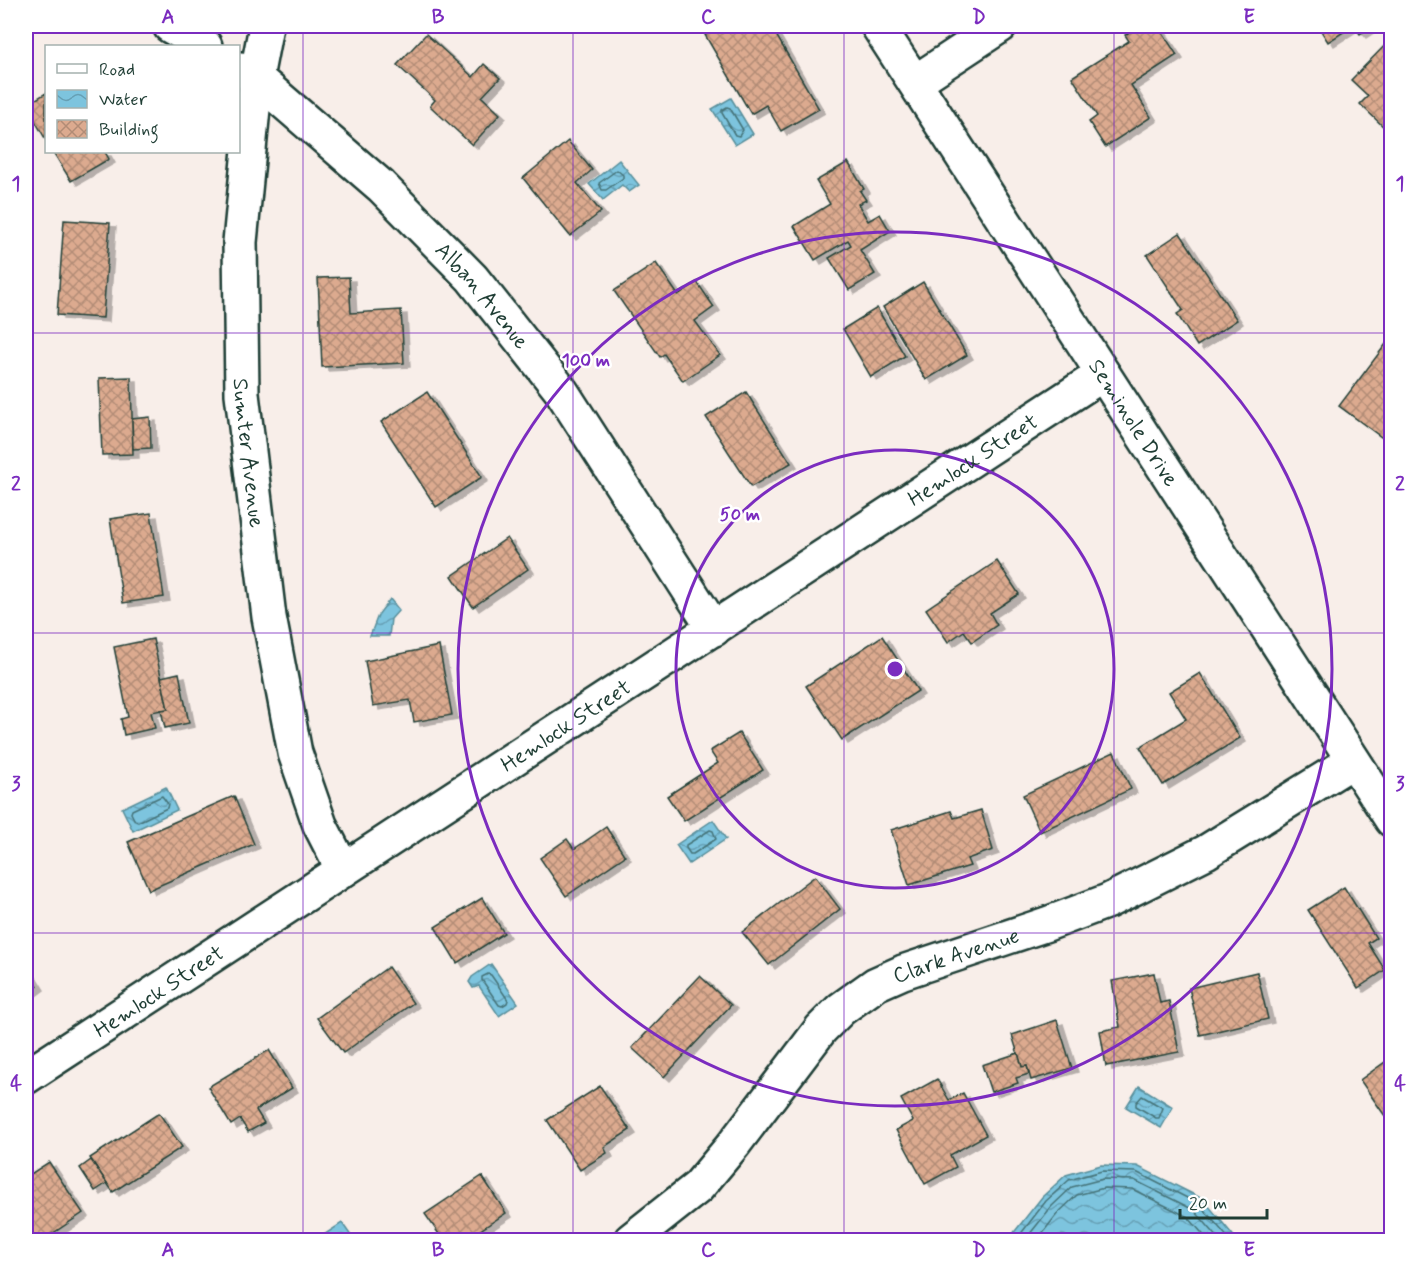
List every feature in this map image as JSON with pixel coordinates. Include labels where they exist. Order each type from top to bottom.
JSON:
[{"type":"street","points":[[170,26],[202,45]]},
{"type":"street","name":"Sumter Avenue","points":[[266,26],[247,73],[240,242],[242,394],[269,617],[295,753],[320,825],[343,870]]},
{"type":"street","name":"Seminole Drive","points":[[878,26],[1392,820]]},
{"type":"street","points":[[915,82],[1000,26]]},
{"type":"street","name":"Alban Avenue","points":[[247,73],[381,186],[472,278],[562,392],[714,629]]},
{"type":"street","name":"Hemlock Street","points":[[26,1077],[1103,374]]},
{"type":"street","name":"Clark Avenue","points":[[631,1240],[698,1187],[734,1144],[821,1029],[841,1009],[876,984],[903,972],[1108,901],[1206,852],[1353,761]]},
{"type":"water","points":[[731,98],[753,134],[735,145],[712,109]]},
{"type":"water","points":[[619,160],[639,185],[629,192],[622,185],[603,200],[589,184]]},
{"type":"water","points":[[390,599],[399,610],[391,619],[389,636],[370,636],[378,615]]},
{"type":"water","points":[[166,787],[177,810],[133,831],[122,808]]},
{"type":"water","points":[[713,820],[726,839],[689,864],[676,845]]},
{"type":"water","points":[[491,964],[518,1003],[499,1016],[479,986],[473,988],[469,982],[472,977]]},
{"type":"water","points":[[1139,1086],[1173,1107],[1161,1128],[1126,1107]]},
{"type":"water","points":[[1101,1165],[1137,1166],[1203,1199],[1237,1240],[1008,1240],[1042,1197],[1066,1175]]},
{"type":"water","points":[[342,1223],[354,1240],[316,1240]]},
{"type":"building","points":[[721,26],[771,26],[819,109],[781,131],[766,105],[751,114],[705,35]]},
{"type":"building","points":[[1139,26],[1158,26],[1177,55],[1131,85],[1151,117],[1105,147],[1089,122],[1097,116],[1072,77],[1129,41],[1125,35]]},
{"type":"building","points":[[1318,26],[1353,26],[1328,42]]},
{"type":"building","points":[[1354,26],[1372,26],[1360,34]]},
{"type":"building","points":[[426,34],[473,77],[484,64],[500,78],[482,97],[500,114],[472,145],[430,106],[435,100],[397,65]]},
{"type":"building","points":[[1392,38],[1392,135],[1360,104],[1368,96],[1351,80]]},
{"type":"building","points":[[45,94],[45,138],[26,105]]},
{"type":"building","points":[[568,141],[592,170],[577,183],[601,212],[570,236],[523,178]]},
{"type":"building","points":[[54,153],[106,153],[109,159],[71,181]]},
{"type":"building","points":[[848,162],[864,189],[860,191],[866,200],[858,204],[868,221],[880,214],[890,231],[860,250],[875,274],[849,290],[829,258],[851,245],[848,240],[815,260],[794,226],[830,204],[816,181]]},
{"type":"building","points":[[64,220],[110,223],[103,318],[57,315]]},
{"type":"building","points":[[1180,233],[1237,320],[1197,346],[1177,314],[1183,310],[1147,255]]},
{"type":"building","points":[[656,263],[678,295],[697,282],[714,307],[695,321],[720,355],[683,381],[664,354],[660,357],[614,291]]},
{"type":"building","points":[[349,277],[351,313],[401,310],[404,363],[322,367],[318,278]]},
{"type":"building","points":[[923,282],[967,355],[926,380],[883,307]]},
{"type":"building","points":[[877,308],[905,356],[871,377],[843,329]]},
{"type":"building","points":[[1392,336],[1392,445],[1339,406]]},
{"type":"building","points":[[131,377],[133,454],[102,455],[99,378]]},
{"type":"building","points":[[427,392],[482,477],[436,507],[381,422]]},
{"type":"building","points":[[746,392],[791,463],[751,487],[706,417]]},
{"type":"building","points":[[150,417],[151,448],[133,449],[132,419]]},
{"type":"building","points":[[151,513],[164,597],[123,603],[110,519]]},
{"type":"building","points":[[507,538],[528,569],[473,607],[452,576]]},
{"type":"building","points":[[997,561],[1019,594],[990,613],[997,625],[972,642],[964,631],[948,642],[926,609]]},
{"type":"building","points":[[882,636],[918,691],[842,740],[806,686]]},
{"type":"building","points":[[153,639],[168,709],[151,712],[155,728],[124,735],[121,719],[128,717],[114,647]]},
{"type":"building","points":[[439,646],[452,715],[414,722],[410,700],[373,706],[365,661]]},
{"type":"building","points":[[179,673],[189,723],[165,728],[161,710],[168,709],[161,677]]},
{"type":"building","points":[[1200,673],[1240,738],[1163,785],[1140,747],[1186,719],[1169,692]]},
{"type":"building","points":[[739,733],[763,770],[684,821],[667,796],[718,763],[710,751]]},
{"type":"building","points":[[1114,752],[1131,789],[1040,832],[1023,795]]},
{"type":"building","points":[[234,796],[254,844],[149,890],[128,842]]},
{"type":"building","points":[[981,810],[993,850],[967,859],[970,866],[909,885],[891,830],[951,811],[954,818]]},
{"type":"building","points":[[606,827],[625,856],[566,896],[540,858],[567,839],[574,849]]},
{"type":"building","points":[[815,876],[840,909],[769,965],[742,932]]},
{"type":"building","points":[[1344,887],[1376,938],[1368,943],[1385,970],[1358,988],[1308,910]]},
{"type":"building","points":[[482,898],[504,933],[457,963],[435,927]]},
{"type":"building","points":[[26,967],[38,986],[26,995]]},
{"type":"building","points":[[388,967],[413,1003],[343,1053],[317,1018]]},
{"type":"building","points":[[1257,972],[1268,1019],[1200,1035],[1189,988]]},
{"type":"building","points":[[1154,973],[1160,1003],[1169,1001],[1179,1052],[1106,1066],[1100,1031],[1120,1027],[1112,981]]},
{"type":"building","points":[[700,976],[731,1005],[664,1077],[632,1048]]},
{"type":"building","points":[[1057,1020],[1072,1068],[1031,1080],[1027,1066],[1022,1067],[1012,1035]]},
{"type":"building","points":[[269,1050],[292,1088],[256,1110],[264,1123],[248,1132],[240,1119],[231,1125],[208,1087]]},
{"type":"building","points":[[1018,1053],[1022,1067],[1027,1066],[1029,1074],[1016,1078],[1018,1083],[991,1092],[982,1065]]},
{"type":"building","points":[[1392,1057],[1392,1126],[1360,1080]]},
{"type":"building","points":[[937,1079],[949,1100],[963,1093],[986,1135],[950,1155],[956,1167],[925,1184],[896,1130],[913,1121],[901,1099]]},
{"type":"building","points":[[600,1086],[630,1130],[604,1147],[607,1153],[580,1170],[547,1120]]},
{"type":"building","points":[[159,1113],[182,1147],[113,1192],[90,1158]]},
{"type":"building","points":[[91,1160],[107,1183],[95,1191],[80,1168]]},
{"type":"building","points":[[49,1162],[83,1213],[43,1240],[26,1240],[26,1177]]},
{"type":"building","points":[[482,1176],[506,1213],[479,1231],[485,1240],[443,1240],[425,1214]]}]
